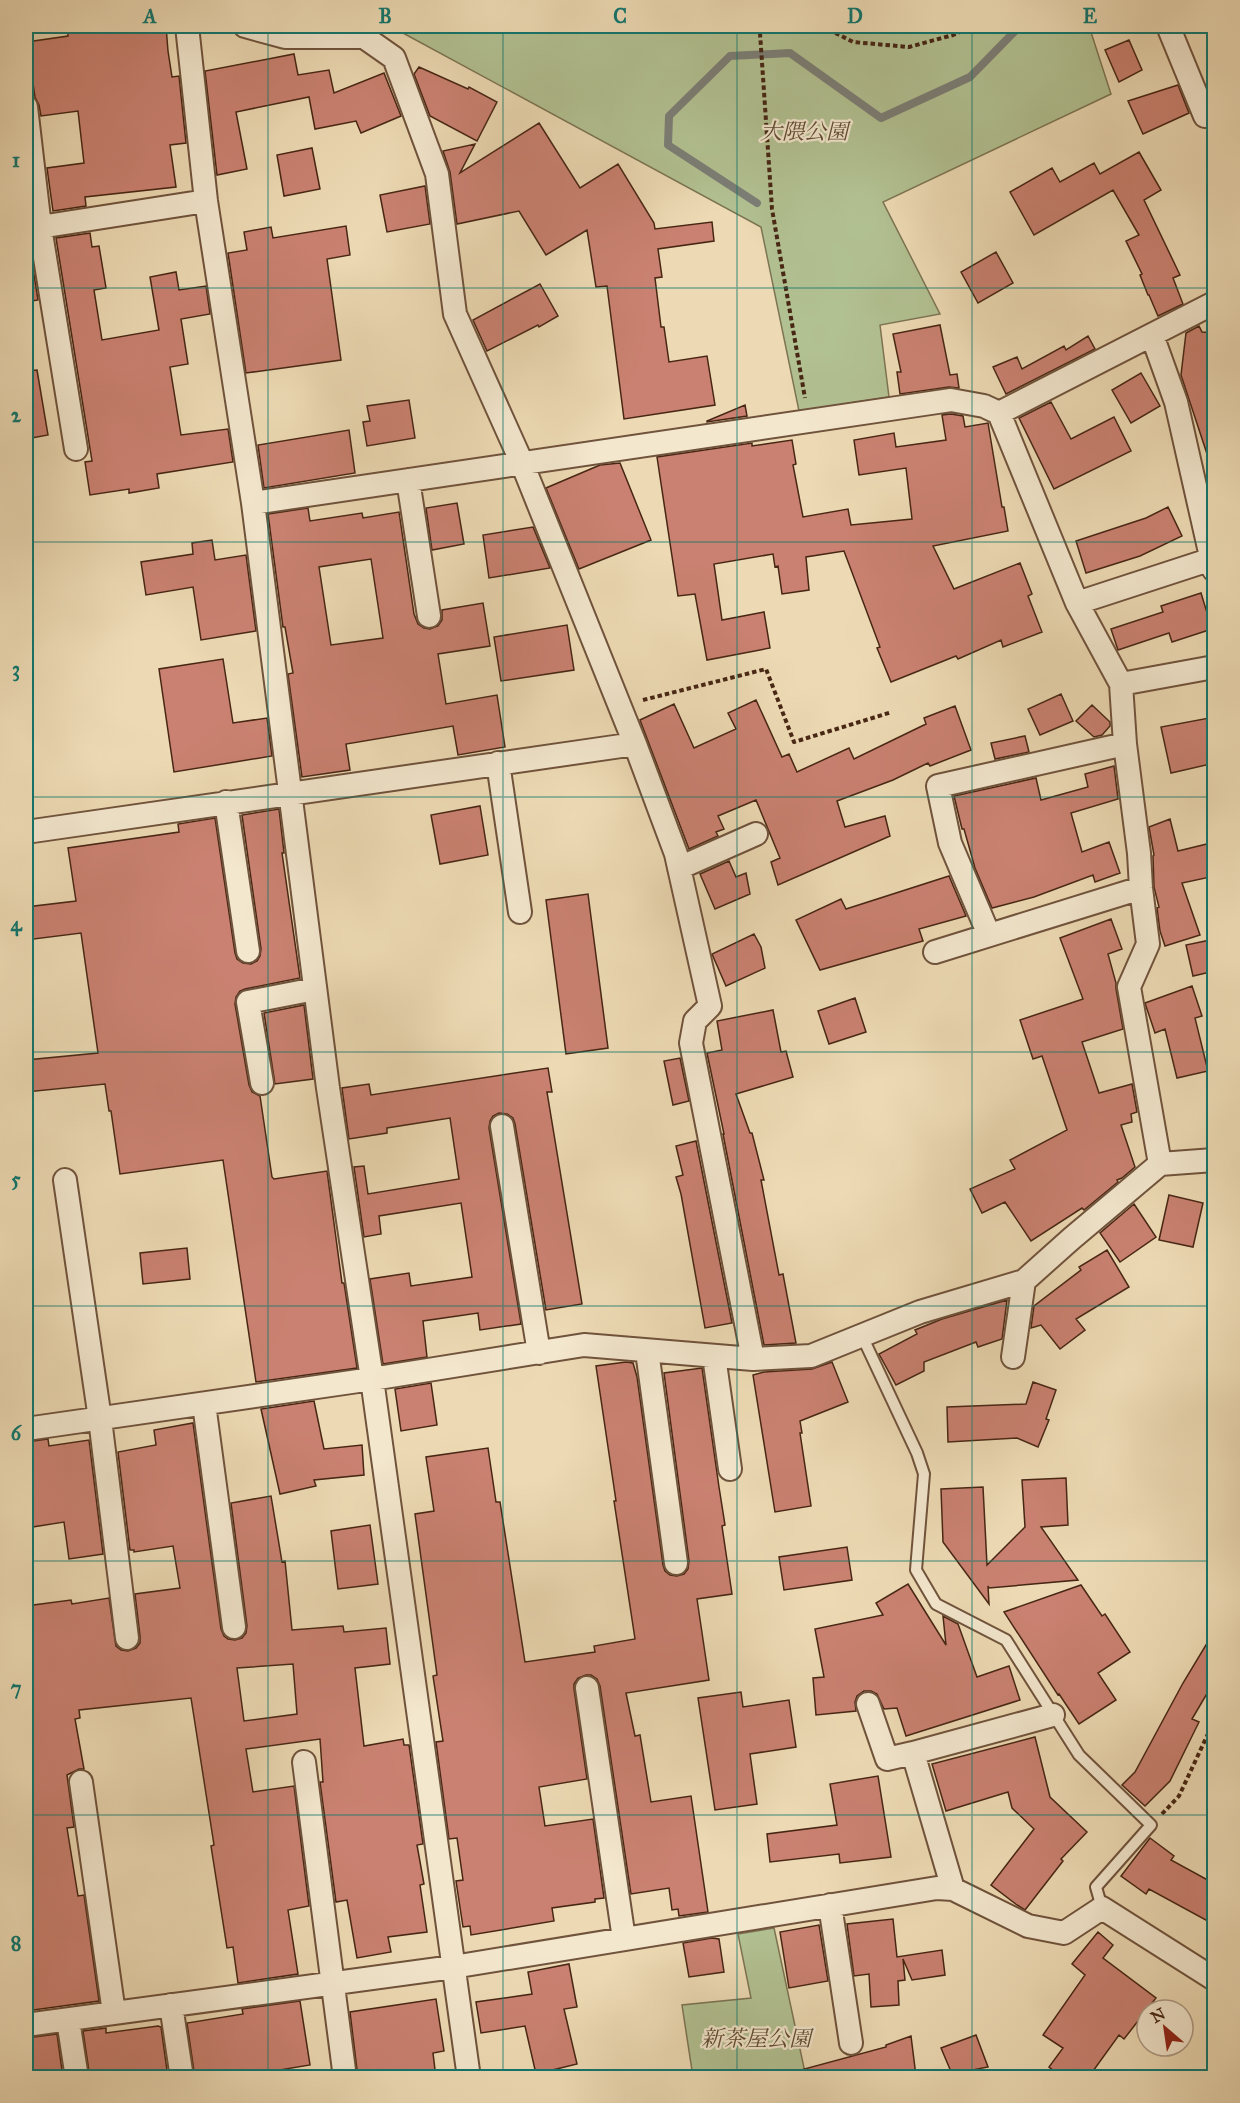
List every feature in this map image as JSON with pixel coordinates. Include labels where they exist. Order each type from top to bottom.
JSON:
[{"type":"street","points":[[187,26],[207,201],[253,503],[315,989],[372,1379],[469,2078]]},
{"type":"street","points":[[245,26],[285,36],[364,37],[394,58],[437,174],[455,314],[522,463],[635,744],[676,854],[710,1006],[695,1021],[691,1043],[753,1359]]},
{"type":"street","points":[[1168,26],[1204,116],[1215,114]]},
{"type":"street","points":[[26,107],[33,228],[76,449]]},
{"type":"street","points":[[33,228],[207,201]]},
{"type":"street","points":[[999,413],[1215,303]]},
{"type":"street","points":[[1077,603],[1213,564],[1176,402],[1152,335]]},
{"type":"street","points":[[253,503],[951,400],[984,405],[999,413],[1077,603],[1121,684],[1125,744],[1148,944],[1129,987],[1160,1164]]},
{"type":"street","points":[[408,480],[429,616]]},
{"type":"street","points":[[1121,684],[1215,668]]},
{"type":"street","points":[[26,832],[635,744]]},
{"type":"street","points":[[989,935],[950,843],[938,786],[1125,744]]},
{"type":"street","points":[[498,763],[520,912]]},
{"type":"street","points":[[226,802],[248,951]]},
{"type":"street","points":[[679,868],[756,834]]},
{"type":"street","points":[[935,952],[1140,888]]},
{"type":"street","points":[[262,1083],[248,1002],[315,989]]},
{"type":"street","points":[[502,1126],[538,1353]]},
{"type":"street","points":[[26,1430],[584,1346],[753,1359],[811,1356],[920,1312],[1024,1281],[1160,1164],[1215,1160]]},
{"type":"street","points":[[65,1180],[100,1419],[127,1638]]},
{"type":"street","points":[[1013,1357],[1024,1281]]},
{"type":"street","points":[[647,1351],[676,1563]]},
{"type":"street","points":[[714,1356],[730,1469]]},
{"type":"street","points":[[204,1404],[234,1627]]},
{"type":"street","points":[[587,1688],[624,1939]]},
{"type":"street","points":[[868,1704],[887,1759],[1053,1715]]},
{"type":"street","points":[[913,1753],[953,1889]]},
{"type":"street","points":[[304,1762],[345,2078]]},
{"type":"street","points":[[81,1782],[114,2013]]},
{"type":"street","points":[[26,2025],[453,1967],[937,1888],[953,1889],[1028,1926],[1064,1933],[1102,1908],[1215,1979]]},
{"type":"street","points":[[830,1905],[851,2043]]},
{"type":"street","points":[[171,2006],[182,2078]]},
{"type":"street","points":[[68,2020],[77,2078]]},
{"type":"lane","points":[[862,1336],[917,1453],[924,1474],[916,1570],[936,1604],[1006,1640],[1079,1755],[1151,1825],[1096,1887],[1102,1908]]},
{"type":"path","points":[[749,26],[760,33]]},
{"type":"path","points":[[764,26],[760,33],[772,209],[809,420]]},
{"type":"path","points":[[822,26],[853,42],[909,47],[953,35],[973,26]]},
{"type":"path","points":[[619,706],[766,669],[794,742],[892,712]]},
{"type":"path","points":[[1151,1825],[1179,1796],[1215,1721]]},
{"type":"green space","name":"大隈公園","points":[[390,26],[1089,26],[1111,94],[883,202],[940,314],[880,325],[889,397],[799,411],[761,227]]},
{"type":"green space","name":"新茶屋公園","points":[[774,1928],[806,2077],[693,2077],[682,2005],[751,1998],[738,1934]]},
{"type":"building","points":[[67,26],[166,26],[172,77],[179,76],[186,143],[170,145],[176,187],[85,197],[86,206],[53,211],[47,168],[84,163],[78,111],[41,116],[35,97],[27,42],[68,36]]},
{"type":"building","points":[[1129,40],[1142,70],[1119,82],[1105,50]]},
{"type":"building","points":[[294,54],[298,75],[329,70],[334,93],[384,73],[401,116],[361,133],[356,121],[315,129],[309,97],[236,112],[247,169],[217,175],[205,71]]},
{"type":"building","points":[[419,67],[468,89],[469,87],[497,102],[477,141],[430,116],[414,74]]},
{"type":"building","points":[[1178,85],[1189,113],[1143,134],[1128,101]]},
{"type":"building","points":[[539,123],[580,188],[618,164],[654,223],[655,229],[712,222],[714,241],[658,249],[662,277],[655,278],[661,327],[664,327],[669,362],[707,356],[715,405],[624,419],[607,286],[596,287],[587,230],[546,255],[519,211],[457,224],[450,172],[443,151],[475,144],[460,173]]},
{"type":"building","points":[[312,148],[320,189],[284,196],[277,155]]},
{"type":"building","points":[[1139,152],[1161,190],[1144,200],[1180,275],[1173,278],[1183,304],[1158,316],[1126,241],[1139,235],[1113,190],[1034,235],[1010,192],[1052,168],[1060,182],[1094,163],[1100,174]]},
{"type":"building","points":[[425,186],[430,224],[387,232],[380,195]]},
{"type":"building","points":[[346,226],[350,255],[327,259],[341,360],[246,373],[228,253],[247,250],[244,232],[271,227],[273,238]]},
{"type":"building","points":[[90,233],[92,247],[99,246],[106,288],[94,290],[102,340],[159,330],[150,277],[176,272],[179,290],[206,286],[210,314],[181,319],[188,364],[170,367],[181,435],[228,429],[233,462],[157,474],[159,488],[129,493],[129,489],[90,495],[85,462],[92,461],[56,238]]},
{"type":"building","points":[[996,252],[1013,283],[978,303],[961,272]]},
{"type":"building","points":[[26,262],[32,262],[38,300],[26,302]]},
{"type":"building","points":[[540,284],[558,316],[487,351],[473,320]]},
{"type":"building","points":[[940,325],[950,375],[957,374],[959,388],[949,387],[900,394],[897,372],[901,372],[893,334]]},
{"type":"building","points":[[1199,326],[1202,332],[1215,333],[1215,465],[1211,466],[1181,375],[1186,333]]},
{"type":"building","points":[[1088,336],[1095,349],[1006,394],[993,367],[1017,357],[1022,369],[1064,346],[1066,350]]},
{"type":"building","points":[[37,370],[48,435],[26,439],[26,371]]},
{"type":"building","points":[[1141,373],[1160,406],[1131,423],[1112,390]]},
{"type":"building","points":[[409,400],[415,438],[367,446],[363,422],[370,421],[367,406]]},
{"type":"building","points":[[1051,402],[1071,439],[1114,417],[1131,451],[1054,489],[1019,418]]},
{"type":"building","points":[[745,405],[747,416],[707,422],[707,421]]},
{"type":"building","points":[[942,415],[963,416],[965,427],[988,423],[1008,531],[933,546],[954,589],[1020,563],[1032,594],[1028,596],[1042,632],[1003,647],[1001,640],[958,659],[956,656],[891,682],[844,551],[806,557],[809,590],[782,594],[778,566],[775,567],[773,554],[714,564],[722,620],[764,612],[770,648],[707,660],[695,594],[678,596],[657,457],[752,443],[752,446],[792,440],[796,464],[793,465],[803,517],[848,509],[851,525],[912,519],[906,468],[859,475],[854,440],[894,433],[896,447],[946,440]]},
{"type":"building","points":[[349,430],[355,473],[264,488],[258,445]]},
{"type":"building","points":[[620,463],[651,540],[579,569],[546,488],[600,465]]},
{"type":"building","points":[[457,503],[464,544],[432,550],[426,508]]},
{"type":"building","points":[[1168,507],[1182,536],[1140,556],[1086,573],[1076,541],[1146,518]]},
{"type":"building","points":[[308,508],[310,521],[362,513],[363,518],[399,512],[414,614],[418,624],[430,629],[438,626],[442,620],[442,610],[483,603],[490,646],[438,654],[446,704],[497,695],[505,747],[458,755],[453,726],[346,744],[350,770],[302,777],[288,674],[293,673],[285,627],[283,627],[268,514]],"holes":[[[371,559],[383,638],[331,645],[319,567]]]},
{"type":"building","points":[[533,527],[550,568],[489,578],[483,535]]},
{"type":"building","points":[[212,540],[215,560],[246,555],[256,631],[201,640],[193,587],[146,595],[141,562],[193,554],[192,543]]},
{"type":"building","points":[[1201,593],[1212,629],[1172,642],[1169,633],[1118,650],[1111,629],[1163,612],[1161,606]]},
{"type":"building","points":[[567,625],[574,670],[501,681],[494,637]]},
{"type":"building","points":[[223,659],[233,723],[267,718],[272,756],[174,772],[159,669]]},
{"type":"building","points":[[1061,694],[1073,721],[1040,735],[1028,709]]},
{"type":"building","points":[[756,700],[782,757],[789,754],[797,772],[849,748],[854,759],[926,724],[924,718],[955,706],[971,750],[930,766],[928,763],[893,780],[837,801],[845,827],[885,816],[890,836],[778,885],[771,862],[780,858],[756,800],[718,816],[724,829],[716,832],[718,836],[689,849],[640,720],[674,704],[694,748],[736,729],[728,713]]},
{"type":"building","points":[[1092,705],[1110,722],[1110,726],[1102,735],[1094,737],[1076,721]]},
{"type":"building","points":[[1209,718],[1215,743],[1215,763],[1171,773],[1161,727]]},
{"type":"building","points":[[1025,736],[1029,752],[995,759],[991,743]]},
{"type":"building","points":[[1114,766],[1118,799],[1071,813],[1082,852],[1109,842],[1120,873],[1095,882],[1093,875],[1034,897],[992,908],[975,868],[954,796],[1036,778],[1041,800],[1088,787],[1085,774]]},
{"type":"building","points":[[480,806],[488,855],[440,864],[431,815]]},
{"type":"building","points":[[279,809],[284,853],[282,853],[300,978],[240,991],[235,1004],[249,1085],[252,1092],[260,1096],[272,1177],[274,1179],[327,1171],[342,1283],[344,1283],[357,1368],[256,1382],[223,1160],[120,1174],[105,1084],[26,1092],[26,1060],[98,1053],[81,933],[26,940],[26,907],[76,901],[68,848],[179,832],[178,824],[215,818],[235,953],[237,959],[251,964],[257,961],[261,949],[242,815]]},
{"type":"building","points":[[1170,819],[1178,851],[1215,842],[1215,876],[1182,883],[1200,935],[1165,946],[1160,931],[1157,908],[1159,907],[1154,887],[1154,855],[1149,827]]},
{"type":"building","points":[[729,861],[736,877],[746,873],[750,894],[715,909],[700,874]]},
{"type":"building","points":[[949,876],[966,916],[919,929],[923,941],[820,970],[796,920],[841,899],[846,909]]},
{"type":"building","points":[[588,894],[608,1048],[566,1054],[546,900]]},
{"type":"building","points":[[1111,919],[1122,949],[1108,954],[1116,983],[1123,1029],[1082,1042],[1099,1093],[1132,1084],[1137,1112],[1131,1114],[1132,1122],[1121,1125],[1135,1167],[1084,1210],[1082,1208],[1031,1241],[1005,1202],[982,1213],[970,1189],[1015,1169],[1010,1160],[1067,1130],[1042,1056],[1033,1059],[1020,1020],[1083,999],[1060,938]]},
{"type":"building","points":[[754,934],[761,947],[765,968],[726,986],[712,954]]},
{"type":"building","points":[[1215,939],[1215,971],[1193,976],[1186,945]]},
{"type":"building","points":[[1192,986],[1202,1016],[1195,1018],[1208,1071],[1177,1078],[1165,1029],[1155,1033],[1145,1003]]},
{"type":"building","points":[[855,998],[866,1032],[829,1044],[818,1011]]},
{"type":"building","points":[[304,1005],[313,1079],[275,1084],[264,1013]]},
{"type":"building","points":[[773,1010],[781,1052],[786,1051],[793,1077],[736,1094],[750,1133],[752,1133],[764,1180],[761,1180],[779,1275],[783,1274],[796,1343],[764,1345],[707,1053],[722,1050],[717,1021]]},
{"type":"building","points":[[680,1058],[689,1101],[673,1105],[664,1061]]},
{"type":"building","points":[[548,1068],[552,1092],[547,1092],[582,1304],[546,1310],[515,1124],[513,1118],[499,1113],[493,1116],[489,1128],[521,1324],[480,1330],[478,1313],[423,1321],[427,1357],[383,1364],[370,1279],[409,1273],[411,1286],[472,1277],[461,1203],[379,1216],[381,1234],[364,1237],[354,1167],[364,1166],[368,1194],[459,1179],[450,1118],[387,1128],[387,1133],[349,1139],[342,1088],[369,1084],[371,1095]]},
{"type":"building","points":[[696,1141],[732,1323],[705,1328],[676,1177],[683,1175],[676,1146]]},
{"type":"building","points":[[1169,1195],[1203,1203],[1193,1247],[1159,1240]]},
{"type":"building","points":[[1134,1204],[1156,1237],[1120,1262],[1100,1233]]},
{"type":"building","points":[[187,1248],[190,1279],[143,1284],[140,1253]]},
{"type":"building","points":[[1107,1250],[1129,1287],[1076,1319],[1085,1330],[1060,1349],[1041,1325],[1031,1328],[1034,1306],[1081,1270],[1079,1267]]},
{"type":"building","points":[[1007,1300],[1002,1339],[978,1347],[976,1342],[924,1362],[924,1371],[896,1385],[879,1354],[917,1334],[915,1330],[942,1319]]},
{"type":"building","points":[[832,1362],[848,1402],[800,1421],[811,1506],[775,1512],[753,1375],[764,1372],[812,1369]]},
{"type":"building","points":[[633,1363],[637,1377],[663,1565],[665,1571],[670,1575],[677,1576],[684,1574],[688,1569],[689,1561],[664,1373],[702,1368],[725,1525],[722,1526],[732,1594],[697,1599],[709,1680],[626,1693],[635,1736],[640,1735],[651,1802],[691,1796],[708,1912],[679,1916],[678,1909],[672,1910],[669,1888],[631,1894],[600,1686],[597,1679],[586,1675],[578,1678],[574,1689],[587,1779],[539,1787],[545,1826],[593,1819],[604,1898],[595,1899],[595,1902],[552,1908],[554,1921],[471,1935],[470,1926],[463,1927],[456,1881],[463,1880],[457,1838],[449,1839],[436,1742],[443,1741],[433,1676],[437,1675],[415,1514],[434,1511],[426,1457],[488,1448],[496,1502],[500,1502],[525,1662],[595,1652],[594,1646],[635,1639],[596,1366]]},
{"type":"building","points":[[1033,1382],[1056,1390],[1046,1419],[1049,1420],[1038,1447],[1017,1438],[948,1442],[947,1407],[1026,1404]]},
{"type":"building","points":[[431,1383],[437,1425],[401,1431],[395,1389]]},
{"type":"building","points":[[314,1401],[324,1449],[362,1445],[364,1475],[314,1480],[316,1486],[280,1494],[261,1409]]},
{"type":"building","points":[[193,1423],[221,1629],[224,1636],[235,1640],[242,1638],[247,1626],[231,1503],[271,1496],[282,1562],[285,1561],[292,1630],[343,1626],[344,1632],[386,1628],[390,1664],[355,1668],[364,1746],[403,1739],[404,1745],[409,1745],[423,1844],[417,1845],[424,1884],[420,1885],[427,1932],[388,1937],[391,1952],[357,1958],[347,1900],[336,1902],[320,1782],[323,1782],[320,1739],[246,1749],[253,1792],[294,1786],[309,1906],[288,1910],[298,1974],[238,1983],[233,1947],[227,1948],[211,1846],[214,1845],[191,1698],[79,1710],[80,1718],[75,1719],[84,1769],[67,1775],[74,1827],[67,1828],[78,1896],[84,1895],[99,2001],[26,2011],[26,1606],[71,1600],[72,1604],[109,1598],[116,1646],[128,1651],[136,1648],[140,1643],[135,1594],[180,1588],[173,1546],[134,1552],[130,1550],[118,1452],[156,1445],[154,1430]],"holes":[[[293,1664],[297,1714],[244,1721],[237,1668]]]},
{"type":"building","points":[[48,1439],[49,1446],[89,1440],[103,1554],[69,1559],[64,1522],[26,1528],[26,1442]]},
{"type":"building","points":[[1066,1478],[1068,1525],[1041,1527],[1078,1580],[989,1588],[988,1586],[989,1604],[943,1542],[941,1489],[983,1487],[987,1565],[1025,1527],[1022,1480]]},
{"type":"building","points":[[370,1525],[378,1584],[338,1589],[331,1531]]},
{"type":"building","points":[[847,1547],[852,1580],[784,1590],[779,1557]]},
{"type":"building","points":[[908,1584],[946,1645],[943,1616],[958,1624],[977,1677],[1009,1666],[1020,1700],[906,1736],[897,1708],[884,1709],[877,1694],[871,1691],[864,1691],[857,1696],[856,1711],[816,1715],[813,1678],[824,1677],[815,1629],[883,1615],[876,1603]]},
{"type":"building","points":[[1081,1585],[1102,1616],[1105,1614],[1130,1652],[1098,1673],[1116,1700],[1079,1724],[1004,1612]]},
{"type":"building","points":[[1215,1630],[1215,1680],[1192,1719],[1199,1722],[1170,1781],[1145,1806],[1122,1785],[1135,1772],[1183,1683]]},
{"type":"building","points":[[741,1692],[743,1707],[789,1700],[796,1747],[750,1754],[757,1804],[715,1810],[698,1698]]},
{"type":"building","points":[[1035,1737],[1050,1797],[1087,1832],[1061,1859],[1063,1861],[1025,1910],[991,1885],[1034,1829],[1012,1808],[1008,1792],[946,1811],[932,1764]]},
{"type":"building","points":[[878,1776],[891,1857],[840,1863],[839,1854],[770,1862],[767,1834],[837,1825],[830,1784]]},
{"type":"building","points":[[1150,1838],[1174,1856],[1171,1860],[1215,1884],[1215,1925],[1149,1889],[1146,1894],[1121,1876]]},
{"type":"building","points":[[893,1919],[897,1957],[942,1950],[945,1975],[912,1980],[903,1959],[905,1980],[898,1981],[899,2005],[871,2007],[869,1974],[854,1976],[847,1924]]},
{"type":"building","points":[[819,1925],[828,1981],[789,1988],[780,1932]]},
{"type":"building","points":[[1098,1932],[1113,1945],[1103,1958],[1156,1998],[1135,1998],[1135,2025],[1124,2039],[1119,2035],[1088,2078],[1063,2078],[1049,2067],[1063,2048],[1043,2035],[1085,1975],[1072,1964]]},
{"type":"building","points":[[719,1939],[724,1972],[689,1977],[683,1943]]},
{"type":"building","points":[[569,1964],[577,2007],[564,2009],[577,2064],[536,2074],[525,2026],[481,2033],[476,2002],[532,1994],[528,1972]]},
{"type":"building","points":[[436,1999],[444,2051],[433,2053],[436,2078],[358,2078],[350,2012]]},
{"type":"building","points":[[300,2001],[310,2065],[244,2076],[245,2078],[195,2078],[187,2023],[243,2014],[242,2009]]},
{"type":"building","points":[[161,2027],[168,2078],[90,2078],[83,2031],[106,2028],[106,2033]]},
{"type":"building","points":[[57,2034],[63,2078],[26,2078],[26,2038]]},
{"type":"building","points":[[976,2035],[988,2067],[952,2074],[941,2048]]},
{"type":"building","points":[[911,2036],[916,2076],[798,2078],[797,2071],[886,2047],[886,2045]]},
{"type":"waterway","points":[[757,203],[668,145],[669,116],[730,56],[790,53],[881,118],[970,77],[1020,26]]}]
